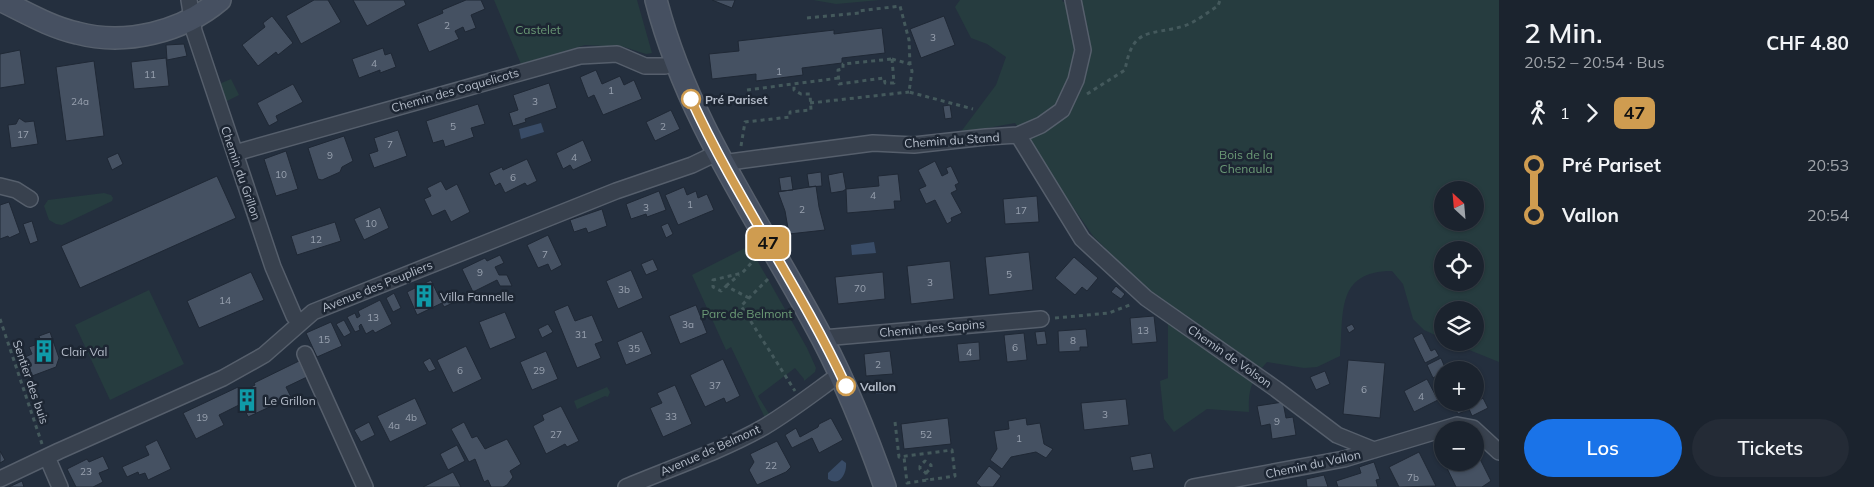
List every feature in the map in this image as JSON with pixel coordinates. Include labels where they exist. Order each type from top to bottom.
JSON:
[{"type":"street","points":[[0,0],[58,27],[94,36],[112,38],[151,34],[171,28],[190,10],[220,0]]},
{"type":"street","points":[[656,0],[691,99],[720,158],[822,338],[864,428],[885,487]]},
{"type":"street","name":"Chemin du Stand","points":[[720,158],[873,143],[914,145],[1018,135],[1041,125],[1062,110],[1076,80],[1083,50],[1073,0]]},
{"type":"street","name":"Chemin du Grillon","points":[[190,10],[226,129],[273,267],[294,316],[300,323]]},
{"type":"street","name":"Chemin des Coquelicots","points":[[235,153],[580,56],[617,54],[646,66],[665,66],[677,61]]},
{"type":"street","name":"Chemin de Volson","points":[[1018,135],[1082,239],[1146,298],[1338,435],[1374,450]]},
{"type":"street","name":"Avenue des Peupliers","points":[[0,479],[46,454],[224,378],[264,355],[312,312],[616,191],[692,165],[720,158]]},
{"type":"street","points":[[0,186],[16,190],[30,200]]},
{"type":"street","name":"Chemin des Sapins","points":[[822,338],[1041,319]]},
{"type":"street","points":[[305,354],[365,487]]},
{"type":"street","name":"Avenue de Belmont","points":[[626,487],[764,427],[789,412],[840,374]]},
{"type":"street","points":[[1374,450],[1457,426],[1473,428],[1499,452]]},
{"type":"street","name":"Chemin du Vallon","points":[[1193,487],[1344,459],[1374,450]]},
{"type":"street","points":[[46,454],[60,487]]},
{"type":"path","points":[[1086,95],[1125,70],[1129,52],[1141,36],[1186,25],[1218,6],[1220,0]]},
{"type":"path","points":[[807,18],[859,13],[859,11],[900,6],[909,40],[912,71],[909,92]]},
{"type":"path","points":[[892,59],[894,83],[885,83],[884,78],[839,84],[838,70],[843,69],[843,64],[892,59],[910,64]]},
{"type":"path","points":[[747,90],[839,78]]},
{"type":"path","points":[[741,146],[745,122],[790,117],[790,112],[811,110],[810,94],[801,94],[794,90],[794,83]]},
{"type":"path","points":[[810,103],[909,92],[973,109]]},
{"type":"path","points":[[742,273],[713,280],[713,287],[722,291],[726,286],[742,273],[758,257]]},
{"type":"path","points":[[769,277],[741,306],[786,377]]},
{"type":"path","points":[[726,286],[749,298]]},
{"type":"path","points":[[1041,319],[1109,313],[1146,298]]},
{"type":"path","name":"Sentier des buis","points":[[0,319],[46,454]]},
{"type":"path","points":[[896,422],[899,457],[952,450],[955,476],[907,483],[904,457]]},
{"type":"path","points":[[924,454],[925,461],[930,464],[931,468],[926,472]]},
{"type":"path","points":[[925,461],[920,466],[920,469],[926,472]]},
{"type":"path","points":[[926,472],[927,480]]},
{"type":"green space","name":"Castelet","points":[[494,0],[637,0],[652,53],[646,54],[624,47],[585,45],[521,64]]},
{"type":"green space","points":[[813,0],[880,0],[836,4]]},
{"type":"green space","name":"Bois de la Chenaula","points":[[960,0],[1062,0],[1063,2],[1073,0],[1499,0],[1499,362],[1472,351],[1484,351],[1484,301],[1434,301],[1434,334],[1424,330],[1413,319],[1403,284],[1392,271],[1374,273],[1360,278],[1346,298],[1343,311],[1340,356],[1317,367],[1304,368],[1267,362],[1252,385],[1249,397],[1249,412],[1207,409],[1174,432],[1164,419],[1160,381],[1168,378],[1168,326],[1165,307],[1093,236],[1015,123],[960,133],[996,85],[1006,57],[987,44],[971,38],[955,7]]},
{"type":"green space","points":[[231,79],[239,95],[225,102],[219,84]]},
{"type":"green space","points":[[104,193],[111,195],[112,201],[62,225],[49,220],[44,206],[48,200]]},
{"type":"green space","name":"Parc de Belmont","points":[[749,246],[807,348],[816,368],[815,372],[804,381],[795,368],[758,396],[771,417],[766,420],[731,347],[726,350],[692,275]]},
{"type":"green space","points":[[149,290],[184,364],[110,400],[75,325]]},
{"type":"green space","points":[[607,387],[610,392],[608,397],[605,396],[577,409],[574,401]]},
{"type":"water","points":[[541,123],[544,132],[521,139],[519,129]]},
{"type":"water","points":[[874,242],[876,253],[852,255],[851,245]]},
{"type":"water","points":[[894,384],[895,392],[876,394],[875,386]]},
{"type":"water","points":[[842,460],[846,463],[846,467],[842,478],[836,481],[828,479],[828,473]]},
{"type":"building","points":[[314,0],[328,0],[341,22],[301,44],[286,16]]},
{"type":"building","points":[[353,0],[404,0],[406,5],[367,26]]},
{"type":"building","points":[[466,0],[481,0],[485,9],[471,15],[476,28],[465,32],[463,27],[455,31],[459,39],[429,52],[417,24],[443,13],[442,10]]},
{"type":"building","points":[[712,0],[735,0],[732,8]]},
{"type":"building","points":[[272,16],[293,43],[278,55],[276,52],[258,66],[242,45],[265,27],[263,23]]},
{"type":"building","points":[[944,16],[955,45],[921,58],[910,29]]},
{"type":"building","name":"Pré Pariset","points":[[882,28],[885,53],[842,58],[842,63],[802,68],[803,75],[756,81],[756,74],[712,79],[709,54],[739,51],[738,41],[834,30],[834,34]]},
{"type":"building","points":[[184,44],[187,56],[167,60],[166,45]]},
{"type":"building","points":[[383,48],[385,55],[391,53],[396,67],[380,73],[380,70],[359,78],[352,59]]},
{"type":"building","points":[[20,50],[25,84],[0,88],[0,54]]},
{"type":"building","points":[[166,58],[169,86],[134,89],[131,62]]},
{"type":"building","points":[[94,61],[104,136],[66,141],[56,67]]},
{"type":"building","points":[[596,70],[602,84],[620,76],[624,85],[634,80],[642,99],[603,115],[594,95],[588,98],[580,77]]},
{"type":"building","points":[[549,83],[557,108],[525,119],[526,122],[513,126],[509,113],[518,110],[513,95]]},
{"type":"building","points":[[293,84],[303,102],[276,116],[278,121],[269,126],[257,103]]},
{"type":"building","points":[[478,104],[485,124],[471,128],[474,137],[445,147],[443,140],[433,143],[426,121]]},
{"type":"building","points":[[950,105],[952,118],[945,119],[943,106]]},
{"type":"building","points":[[671,110],[680,129],[655,141],[646,122]]},
{"type":"building","points":[[19,118],[25,122],[34,121],[38,144],[11,148],[8,125],[16,124]]},
{"type":"building","points":[[398,130],[407,156],[374,168],[369,154],[378,151],[374,138]]},
{"type":"building","points":[[344,136],[353,161],[342,167],[340,172],[322,180],[318,179],[308,148]]},
{"type":"building","points":[[583,140],[592,161],[573,170],[570,165],[563,169],[556,153]]},
{"type":"building","points":[[286,151],[298,189],[276,196],[264,159]]},
{"type":"building","points":[[118,153],[123,164],[112,170],[107,158]]},
{"type":"building","points":[[527,159],[537,181],[527,186],[525,183],[505,193],[500,183],[495,186],[489,173],[502,167],[503,170]]},
{"type":"building","points":[[935,161],[942,176],[948,173],[946,168],[951,166],[959,183],[955,185],[957,190],[951,193],[962,213],[951,218],[952,221],[947,224],[935,200],[926,204],[919,189],[926,186],[918,170]]},
{"type":"building","points":[[821,172],[822,186],[809,187],[807,174]]},
{"type":"building","points":[[843,172],[846,189],[831,193],[828,175]]},
{"type":"building","points":[[898,174],[901,201],[894,201],[895,209],[847,213],[846,189],[879,186],[878,176]]},
{"type":"building","points":[[217,176],[236,218],[80,288],[61,246]]},
{"type":"building","points":[[791,176],[793,190],[781,191],[779,178]]},
{"type":"building","points":[[441,181],[446,190],[457,184],[470,212],[451,222],[445,210],[432,216],[424,199],[431,196],[427,188]]},
{"type":"building","points":[[816,186],[825,230],[789,234],[785,211],[778,192]]},
{"type":"building","points":[[684,187],[687,195],[696,191],[698,198],[707,194],[714,210],[678,225],[665,195]]},
{"type":"building","points":[[659,191],[666,210],[647,217],[646,214],[631,219],[626,204]]},
{"type":"building","points":[[1037,196],[1039,222],[1005,224],[1003,199]]},
{"type":"building","points":[[9,202],[20,233],[9,238],[8,236],[0,239],[0,205]]},
{"type":"building","points":[[380,207],[389,228],[364,240],[354,219]]},
{"type":"building","points":[[602,209],[607,226],[588,233],[586,228],[574,232],[570,220]]},
{"type":"building","points":[[32,221],[38,241],[30,244],[23,224]]},
{"type":"building","points":[[335,222],[341,241],[297,255],[291,236]]},
{"type":"building","points":[[668,223],[673,234],[666,238],[661,226]]},
{"type":"building","points":[[548,235],[562,265],[551,271],[548,264],[538,268],[527,245]]},
{"type":"building","points":[[1029,252],[1033,290],[989,295],[985,257]]},
{"type":"building","points":[[500,255],[504,263],[495,267],[499,275],[507,275],[512,286],[500,286],[497,280],[473,292],[462,269],[485,258],[487,261]]},
{"type":"building","points":[[1074,257],[1098,278],[1087,291],[1082,287],[1075,295],[1055,278]]},
{"type":"building","points":[[653,259],[658,270],[646,275],[641,264]]},
{"type":"building","points":[[950,261],[954,299],[911,304],[907,266]]},
{"type":"building","points":[[631,270],[643,298],[618,309],[606,281]]},
{"type":"building","points":[[251,272],[264,300],[199,328],[187,301]]},
{"type":"building","points":[[883,272],[885,299],[838,304],[835,277]]},
{"type":"building","name":"Villa Fannelle","points":[[431,280],[440,299],[451,294],[455,302],[444,307],[442,303],[417,315],[407,292]]},
{"type":"building","points":[[1116,286],[1125,294],[1121,299],[1111,292]]},
{"type":"building","points":[[394,293],[401,308],[393,312],[386,298]]},
{"type":"building","points":[[380,300],[392,324],[375,333],[373,330],[366,334],[361,324],[359,326],[360,330],[355,332],[347,317],[355,313],[357,318],[360,316],[358,311]]},
{"type":"building","points":[[568,305],[575,321],[592,315],[603,341],[595,344],[601,358],[577,368],[554,311]]},
{"type":"building","points":[[696,305],[707,333],[680,344],[669,316]]},
{"type":"building","points":[[505,312],[516,338],[490,349],[479,322]]},
{"type":"building","points":[[1154,316],[1157,342],[1132,344],[1130,318]]},
{"type":"building","points":[[344,320],[351,333],[344,337],[336,324]]},
{"type":"building","points":[[331,322],[342,346],[317,357],[306,333]]},
{"type":"building","points":[[548,324],[553,332],[542,338],[538,329]]},
{"type":"building","points":[[1352,324],[1355,329],[1349,333],[1346,327]]},
{"type":"building","points":[[1086,329],[1088,347],[1080,347],[1080,351],[1059,352],[1058,331]]},
{"type":"building","points":[[642,331],[652,354],[626,365],[617,342]]},
{"type":"building","points":[[1045,331],[1047,344],[1037,345],[1035,332]]},
{"type":"building","name":"Clair Val","points":[[50,332],[59,358],[56,367],[32,376],[25,357],[32,354],[29,347],[41,343],[39,336]]},
{"type":"building","points":[[1024,333],[1027,360],[1007,362],[1004,335]]},
{"type":"building","points":[[1422,333],[1431,351],[1434,350],[1439,356],[1425,363],[1413,338]]},
{"type":"building","points":[[979,342],[980,360],[959,362],[957,344]]},
{"type":"building","points":[[466,346],[482,379],[453,393],[437,360]]},
{"type":"building","points":[[546,351],[558,379],[532,390],[520,362]]},
{"type":"building","points":[[890,351],[893,374],[866,376],[864,354]]},
{"type":"building","points":[[430,358],[436,369],[429,372],[423,362]]},
{"type":"building","points":[[723,359],[740,396],[726,403],[724,398],[705,407],[690,375]]},
{"type":"building","points":[[1348,360],[1385,363],[1380,418],[1343,414]]},
{"type":"building","name":"Le Grillon","points":[[299,361],[307,377],[286,387],[291,397],[248,417],[245,410],[251,406],[250,403],[244,405],[243,403],[219,415],[224,425],[196,439],[183,413],[238,387],[241,392],[255,385],[254,383]]},
{"type":"building","points":[[1434,362],[1433,378],[1427,365]]},
{"type":"building","points":[[1325,371],[1330,384],[1316,390],[1310,377]]},
{"type":"building","points":[[1427,379],[1434,392],[1434,402],[1414,412],[1404,391]]},
{"type":"building","points":[[675,385],[692,424],[663,437],[650,408],[662,403],[657,393]]},
{"type":"building","points":[[415,398],[427,424],[390,442],[377,416]]},
{"type":"building","points":[[1126,399],[1129,425],[1084,430],[1081,403]]},
{"type":"building","points":[[1484,400],[1488,408],[1484,410]]},
{"type":"building","points":[[1283,402],[1286,418],[1293,417],[1296,435],[1272,439],[1270,424],[1261,426],[1257,406]]},
{"type":"building","points":[[561,406],[579,441],[567,447],[565,444],[546,454],[533,426],[544,420],[542,415]]},
{"type":"building","points":[[1470,411],[1482,411],[1472,416]]},
{"type":"building","points":[[831,418],[843,440],[819,453],[812,438],[792,448],[785,435],[796,428],[800,437]]},
{"type":"building","points":[[948,418],[951,444],[904,449],[901,424]]},
{"type":"building","points":[[1026,418],[1027,425],[1040,423],[1044,444],[1053,449],[1046,458],[1036,452],[1011,457],[1002,469],[990,460],[997,449],[994,431],[1009,429],[1008,421]]},
{"type":"building","points":[[369,422],[375,435],[361,442],[354,430]]},
{"type":"building","points":[[464,422],[472,438],[477,436],[485,449],[507,439],[521,464],[510,471],[513,477],[507,485],[491,487],[488,480],[484,482],[475,459],[469,462],[451,429]]},
{"type":"building","points":[[157,440],[171,469],[148,480],[145,473],[139,475],[138,472],[127,477],[122,467],[149,455],[145,446]]},
{"type":"building","points":[[777,441],[791,467],[786,472],[757,485],[749,470],[754,462],[750,454]]},
{"type":"building","points":[[457,445],[465,461],[448,470],[440,454]]},
{"type":"building","points":[[0,451],[5,460],[0,463]]},
{"type":"building","points":[[1419,452],[1436,486],[1399,487],[1389,467]]},
{"type":"building","points":[[1151,453],[1154,468],[1133,471],[1130,457]]},
{"type":"building","points":[[103,456],[109,469],[99,473],[103,482],[93,487],[76,487],[67,469],[87,459],[89,462]]},
{"type":"building","points":[[1374,462],[1380,479],[1376,480],[1378,487],[1338,487],[1336,481],[1361,473],[1359,467]]},
{"type":"building","points":[[989,466],[1001,476],[993,487],[981,487],[976,483]]},
{"type":"building","points":[[1484,467],[1491,481],[1482,487],[1456,487],[1448,471],[1484,471]]},
{"type":"building","points":[[453,472],[461,487],[423,487]]},
{"type":"building","points":[[1324,475],[1328,487],[1307,487],[1306,479]]},
{"type":"building","points":[[22,481],[24,487],[9,487]]},
{"type":"bus line","name":"47","points":[[691,99],[708,137],[822,338],[846,386]]},
{"type":"place","name":"Pré Pariset","points":[[691,99]]},
{"type":"place","name":"Villa Fannelle","points":[[424,296]]},
{"type":"place","name":"Clair Val","points":[[44,351]]},
{"type":"place","name":"Vallon","points":[[846,386]]},
{"type":"place","name":"Le Grillon","points":[[247,400]]}]
